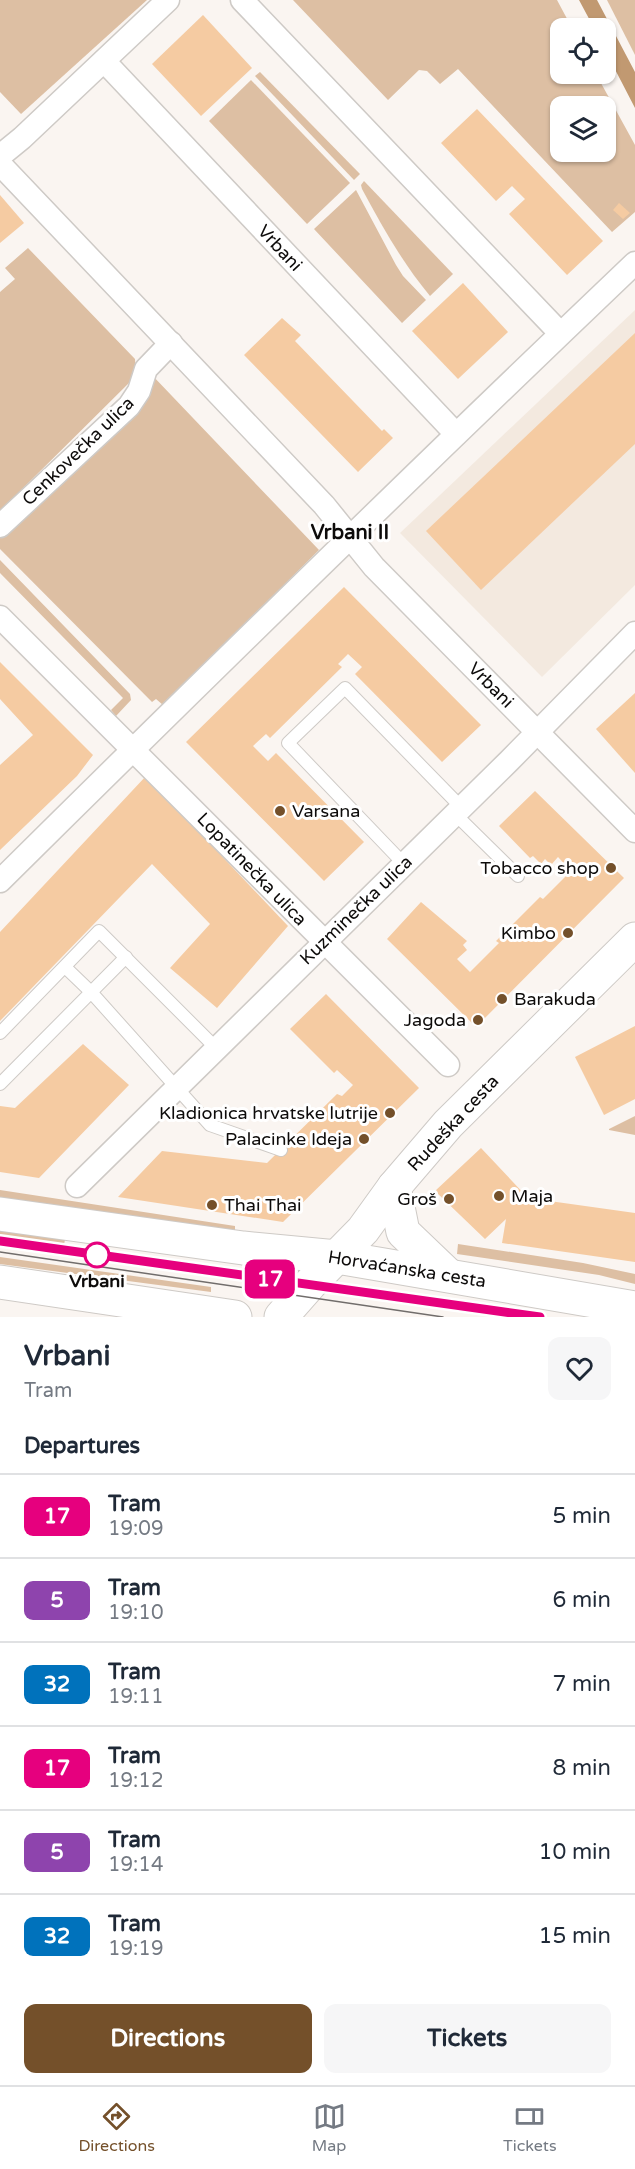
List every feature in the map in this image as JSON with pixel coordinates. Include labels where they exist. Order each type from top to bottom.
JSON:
[{"type":"street","points":[[0,156],[168,0]]},
{"type":"street","points":[[242,0],[560,333]]},
{"type":"street","name":"Vrbani","points":[[104,61],[456,434]]},
{"type":"street","name":"Vrbani","points":[[0,164],[316,497],[374,567],[635,831]]},
{"type":"street","points":[[0,881],[350,536],[560,333],[634,265]]},
{"type":"street","name":"Cenkovečka ulica","points":[[0,526],[129,406],[139,392],[146,369],[171,344]]},
{"type":"street","name":"Lopatinečka ulica","points":[[0,617],[448,1065]]},
{"type":"street","name":"Kuzminečka ulica","points":[[77,1186],[458,811],[635,633]]},
{"type":"street","name":"Rudeška cesta","points":[[281,1317],[363,1230],[394,1186],[456,1117],[635,939]]},
{"type":"street","points":[[394,1186],[403,1232],[448,1275]]},
{"type":"street","name":"Horvaćanska cesta","points":[[0,1214],[243,1248],[337,1257],[635,1308]]},
{"type":"street","points":[[0,1282],[178,1313],[235,1317]]},
{"type":"lane","points":[[404,864],[288,743],[345,688],[518,876]]},
{"type":"lane","points":[[0,1034],[99,931],[216,1048]]},
{"type":"lane","points":[[0,1083],[126,957]]},
{"type":"lane","points":[[65,967],[91,992],[210,1125],[281,1150]]},
{"type":"shaded area","points":[[0,0],[147,0],[21,114],[0,92]]},
{"type":"shaded area","points":[[293,0],[557,0],[567,18],[550,18],[550,84],[601,84],[608,96],[550,96],[550,162],[616,162],[616,110],[635,145],[635,212],[612,232],[458,69],[440,84],[427,71],[419,70],[388,100]]},
{"type":"shaded area","points":[[579,0],[597,0],[606,18],[589,18]]},
{"type":"shaded area","points":[[607,0],[635,0],[635,55]]},
{"type":"shaded area","points":[[616,36],[635,72],[635,108],[616,71]]},
{"type":"shaded area","points":[[260,72],[360,174],[354,180],[255,76]]},
{"type":"shaded area","points":[[251,80],[350,183],[307,224],[209,121]]},
{"type":"shaded area","points":[[364,181],[453,274],[430,296],[385,231],[362,189],[361,185]]},
{"type":"shaded area","points":[[356,190],[403,276],[426,300],[402,323],[314,229]]},
{"type":"shaded area","points":[[28,248],[135,359],[136,376],[0,511],[0,292],[15,279],[5,268]]},
{"type":"shaded area","points":[[635,310],[635,585],[542,677],[400,533]]},
{"type":"shaded area","points":[[151,374],[319,550],[163,705],[156,699],[152,702],[0,549],[0,534]]},
{"type":"shaded area","points":[[0,560],[130,694],[131,700],[116,716],[111,710],[123,698],[0,573]]},
{"type":"shaded area","points":[[635,1116],[635,1135],[609,1130],[609,1129]]},
{"type":"shaded area","points":[[0,1190],[235,1226],[235,1234],[0,1201]]},
{"type":"shaded area","points":[[0,1227],[66,1236],[63,1248],[0,1239]]},
{"type":"shaded area","points":[[458,1244],[583,1263],[635,1274],[635,1284],[599,1275],[457,1254]]},
{"type":"shaded area","points":[[0,1257],[211,1287],[211,1292],[0,1264]]},
{"type":"building","points":[[203,15],[252,68],[201,116],[152,64]]},
{"type":"building","points":[[477,109],[603,241],[567,275],[509,214],[525,199],[512,186],[496,201],[441,143]]},
{"type":"building","points":[[0,195],[24,223],[0,243]]},
{"type":"building","points":[[619,203],[630,213],[623,219],[613,210]]},
{"type":"building","points":[[463,283],[508,332],[458,379],[412,331]]},
{"type":"building","points":[[282,318],[301,335],[295,341],[382,431],[384,429],[393,438],[358,472],[244,355]]},
{"type":"building","points":[[635,333],[635,444],[481,590],[426,531]]},
{"type":"building","points":[[344,587],[481,725],[442,762],[355,674],[362,667],[348,654],[338,664],[342,667],[270,738],[266,734],[253,746],[268,761],[276,753],[364,842],[324,881],[186,742]]},
{"type":"building","points":[[0,662],[93,755],[77,776],[0,850],[0,765],[33,735],[0,699]]},
{"type":"building","points":[[635,693],[635,773],[596,729]]},
{"type":"building","points":[[146,776],[288,926],[217,1008],[170,968],[210,924],[152,864],[0,1021],[0,932]]},
{"type":"building","points":[[535,791],[624,878],[476,1027],[387,939],[421,902],[467,941],[463,945],[467,950],[457,959],[470,972],[499,943],[496,941],[540,897],[543,899],[571,871],[558,857],[551,865],[545,859],[541,864],[533,856],[530,858],[499,826]]},
{"type":"building","points":[[326,994],[419,1088],[283,1222],[118,1197],[162,1151],[267,1163],[337,1094],[342,1096],[353,1085],[337,1070],[334,1073],[290,1029]]},
{"type":"building","points":[[635,1026],[635,1099],[604,1115],[575,1057]]},
{"type":"building","points":[[83,1044],[129,1085],[39,1178],[0,1172],[0,1106],[15,1108]]},
{"type":"building","points":[[481,1148],[528,1198],[635,1213],[635,1262],[502,1243],[506,1219],[485,1239],[435,1191]]},
{"type":"tram line","points":[[0,1241],[540,1317]]},
{"type":"tram line","name":"17","points":[[0,1241],[540,1317]]},
{"type":"tram line","points":[[0,1252],[443,1317]]},
{"type":"place","name":"Varsana","points":[[280,811]]},
{"type":"place","name":"Tobacco shop","points":[[611,868]]},
{"type":"place","name":"Kimbo","points":[[568,933]]},
{"type":"place","name":"Barakuda","points":[[502,999]]},
{"type":"place","name":"Jagoda","points":[[478,1020]]},
{"type":"place","name":"Kladionica hrvatske lutrije","points":[[390,1113]]},
{"type":"place","name":"Palacinke Ideja","points":[[364,1139]]},
{"type":"place","name":"Maja","points":[[499,1196]]},
{"type":"place","name":"Groš","points":[[449,1199]]},
{"type":"place","name":"Thai Thai","points":[[212,1205]]},
{"type":"place","name":"Vrbani","points":[[97,1255]]},
{"type":"district","name":"Vrbani II","points":[[350,532]]}]
